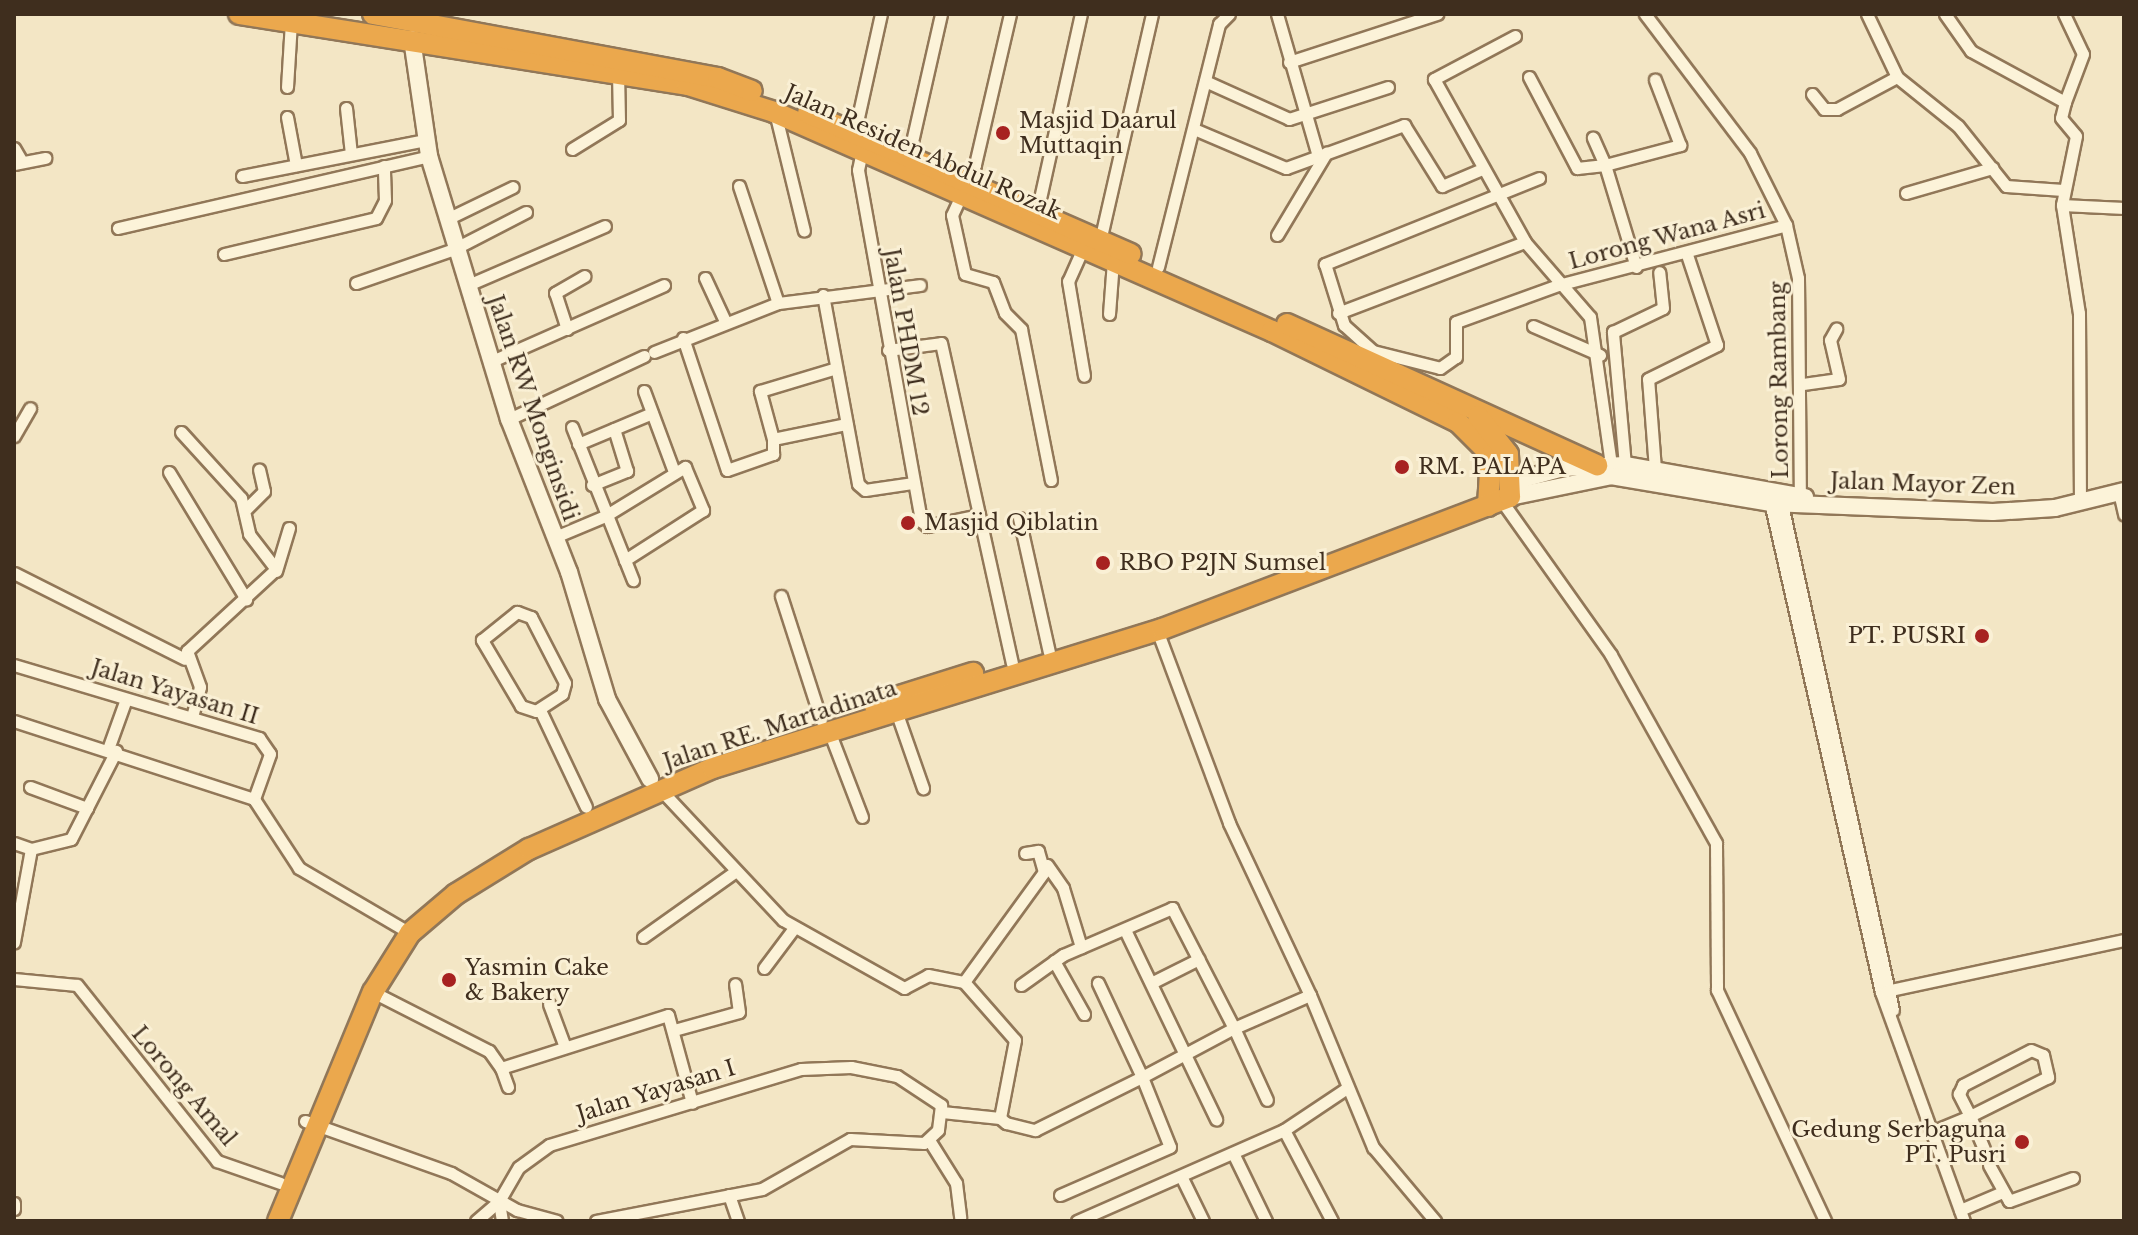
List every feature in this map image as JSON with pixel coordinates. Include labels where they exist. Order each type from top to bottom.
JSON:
[{"type":"highway","name":"Jalan Residen Abdul Rozak","points":[[239,14],[291,21],[409,24],[718,78],[855,131],[909,155],[964,186],[1092,244],[1158,267],[1279,321],[1357,348],[1478,416],[1611,465]]},
{"type":"highway","name":"Jalan Residen Abdul Rozak","points":[[373,14],[774,112],[862,151],[1037,212],[1092,244],[1113,261],[1458,422],[1491,455],[1500,495]]},
{"type":"highway","points":[[1478,416],[1508,454],[1500,495]]},
{"type":"highway","name":"Jalan RE. Martadinata","points":[[825,725],[896,711],[1090,645],[1157,630],[1500,495]]},
{"type":"highway","points":[[278,1221],[361,988],[405,929],[445,888],[560,829],[586,807],[1012,663],[1090,645],[1281,579]]},
{"type":"highway","name":"Jalan RE. Martadinata","points":[[560,829],[655,784]]},
{"type":"highway","points":[[264,1221],[405,929]]},
{"type":"street","points":[[855,131],[881,14]]},
{"type":"street","points":[[909,155],[941,14]]},
{"type":"street","points":[[1010,14],[964,186],[952,215],[965,274],[993,282],[1007,317],[1021,329],[1051,480]]},
{"type":"street","points":[[1037,212],[1081,14]]},
{"type":"street","points":[[1084,376],[1068,281],[1092,244],[1152,14]]},
{"type":"street","points":[[1158,267],[1219,24],[1229,14]]},
{"type":"street","points":[[1277,14],[1305,115],[1322,154]]},
{"type":"street","name":"Lorong Rambang","points":[[1645,14],[1750,153],[1786,225],[1798,278],[1804,500]]},
{"type":"street","points":[[1867,14],[1897,77],[1958,126],[2011,189],[2063,190]]},
{"type":"street","points":[[1945,14],[1971,51],[2065,102]]},
{"type":"street","points":[[2064,14],[2083,54],[2061,118],[2076,142],[2062,205],[2079,313],[2080,503]]},
{"type":"street","points":[[1289,62],[1439,15]]},
{"type":"street","points":[[287,87],[291,21]]},
{"type":"street","name":"Jalan RW Monginsidi","points":[[409,24],[427,148],[447,219],[452,250],[468,285],[509,419],[555,537],[607,699],[655,784]]},
{"type":"street","points":[[1515,36],[1434,76],[1482,169],[1525,242],[1558,285],[1588,313],[1600,355],[1611,465]]},
{"type":"street","points":[[572,149],[619,120],[618,74]]},
{"type":"street","points":[[1529,77],[1577,168],[1605,165],[1680,145],[1655,80]]},
{"type":"street","points":[[1812,94],[1824,109],[1837,109],[1897,77]]},
{"type":"street","points":[[1205,81],[1275,117],[1305,115],[1388,87]]},
{"type":"street","points":[[346,108],[351,154]]},
{"type":"street","points":[[774,112],[804,231]]},
{"type":"street","points":[[287,117],[296,165]]},
{"type":"street","points":[[1194,129],[1281,169],[1404,125],[1442,186],[1482,169]]},
{"type":"street","points":[[1593,138],[1605,165],[1636,267]]},
{"type":"street","points":[[14,148],[18,163],[45,158]]},
{"type":"street","points":[[242,176],[351,154],[427,148]]},
{"type":"street","points":[[118,228],[384,166],[427,148]]},
{"type":"street","name":"Jalan PHDM 12","points":[[862,151],[858,170],[921,521],[925,526],[979,515]]},
{"type":"street","points":[[1277,235],[1322,154]]},
{"type":"street","points":[[224,254],[376,218],[385,200],[384,166]]},
{"type":"street","points":[[1906,193],[1992,168]]},
{"type":"street","points":[[1357,348],[1338,313],[1325,264],[1499,198],[1539,178]]},
{"type":"street","points":[[739,186],[778,303]]},
{"type":"street","points":[[447,219],[513,187]]},
{"type":"street","points":[[2062,205],[2124,208]]},
{"type":"street","points":[[356,283],[452,250],[526,212]]},
{"type":"street","name":"Lorong Wana Asri","points":[[1357,348],[1421,368],[1440,368],[1456,357],[1453,323],[1558,285],[1687,255],[1786,225]]},
{"type":"street","points":[[468,285],[605,226]]},
{"type":"street","points":[[1338,313],[1525,242]]},
{"type":"street","points":[[1655,469],[1648,379],[1717,345],[1687,255]]},
{"type":"street","points":[[1109,314],[1113,261]]},
{"type":"street","points":[[1611,465],[1612,335],[1618,325],[1663,308],[1659,272]]},
{"type":"street","points":[[567,329],[555,293],[584,276]]},
{"type":"street","points":[[705,278],[725,321]]},
{"type":"street","points":[[492,361],[664,285]]},
{"type":"street","points":[[509,419],[683,338],[778,303],[877,287],[920,285]]},
{"type":"street","points":[[823,295],[861,489],[913,483]]},
{"type":"street","points":[[1533,326],[1600,355]]},
{"type":"street","points":[[1803,384],[1839,379],[1830,340],[1836,329]]},
{"type":"street","points":[[683,338],[727,470],[773,454],[773,439],[760,391],[836,368]]},
{"type":"street","points":[[888,350],[940,341],[1012,663]]},
{"type":"street","points":[[644,391],[673,469]]},
{"type":"street","points":[[14,436],[30,408]]},
{"type":"street","points":[[578,444],[652,413]]},
{"type":"street","points":[[773,439],[846,424]]},
{"type":"street","points":[[572,427],[592,485],[633,580]]},
{"type":"street","points":[[592,485],[627,471],[614,429]]},
{"type":"street","points":[[181,432],[247,508],[249,534],[276,571]]},
{"type":"street","points":[[1500,495],[1611,465],[1655,469],[1775,497]]},
{"type":"street","points":[[555,537],[605,516],[673,469],[687,468],[703,510],[625,560]]},
{"type":"street","points":[[247,508],[264,491],[259,470]]},
{"type":"street","points":[[169,472],[246,599]]},
{"type":"street","points":[[1500,495],[1611,476],[1775,497]]},
{"type":"street","points":[[2121,492],[2124,514]]},
{"type":"street","name":"Jalan Mayor Zen","points":[[1775,497],[1993,512],[2080,503],[2121,492]]},
{"type":"street","points":[[1500,495],[1611,655],[1716,843],[1717,990],[1825,1221]]},
{"type":"street","points":[[1775,497],[1893,1019],[1962,1216],[2000,1193]]},
{"type":"street","points":[[1019,518],[1049,652]]},
{"type":"street","points":[[185,659],[276,571],[289,528]]},
{"type":"street","points":[[14,573],[185,659],[200,687],[192,717]]},
{"type":"street","points":[[781,596],[825,725],[862,817]]},
{"type":"street","points":[[520,611],[531,617],[565,683],[540,710],[521,706],[482,640],[520,611]]},
{"type":"street","points":[[1157,630],[1229,823],[1310,995],[1347,1088],[1380,1158],[1435,1221]]},
{"type":"street","name":"Jalan Yayasan II","points":[[14,665],[192,717],[269,747],[254,799]]},
{"type":"street","points":[[14,843],[31,849],[68,841],[87,808],[112,750],[126,699]]},
{"type":"street","points":[[540,710],[586,807]]},
{"type":"street","points":[[896,711],[923,788]]},
{"type":"street","points":[[14,721],[112,750],[254,799],[299,868],[405,929]]},
{"type":"street","points":[[655,784],[794,928],[904,988],[928,975],[964,982],[992,1006],[1016,1045],[994,1117]]},
{"type":"street","points":[[30,787],[87,808]]},
{"type":"street","points":[[14,942],[31,849]]},
{"type":"street","points":[[1025,853],[1038,851],[1063,888],[1081,947]]},
{"type":"street","points":[[964,982],[1047,865]]},
{"type":"street","points":[[643,937],[736,871]]},
{"type":"street","points":[[1021,985],[1054,961],[1081,947],[1126,932],[1172,908],[1267,1100]]},
{"type":"street","points":[[764,968],[794,928]]},
{"type":"street","points":[[1126,932],[1153,982],[1216,1119]]},
{"type":"street","points":[[1886,990],[2124,940]]},
{"type":"street","points":[[1153,982],[1199,959]]},
{"type":"street","points":[[1054,961],[1084,1014]]},
{"type":"street","name":"Lorong Amal","points":[[14,979],[75,984],[217,1161],[280,1183]]},
{"type":"street","points":[[1060,1195],[1170,1147],[1142,1077],[1098,983]]},
{"type":"street","points":[[674,1030],[739,1012],[735,984]]},
{"type":"street","points":[[373,992],[489,1051],[501,1068],[508,1087]]},
{"type":"street","points":[[929,1140],[942,1112],[994,1117],[1035,1130],[1234,1028],[1310,995]]},
{"type":"street","points":[[549,1004],[565,1047]]},
{"type":"street","points":[[501,1068],[667,1015],[674,1030],[692,1103]]},
{"type":"street","points":[[1931,1132],[1970,1116],[2048,1077],[2043,1055],[2031,1050],[1963,1085],[1959,1094],[1970,1116],[1984,1149]]},
{"type":"street","name":"Jalan Yayasan I","points":[[476,1221],[499,1201],[519,1167],[549,1145],[801,1069],[851,1067],[913,1083],[935,1096],[942,1112]]},
{"type":"street","points":[[1077,1221],[1284,1130],[1347,1088]]},
{"type":"street","points":[[311,1123],[451,1173],[499,1201],[557,1221]]},
{"type":"street","points":[[1284,1130],[1332,1221]]},
{"type":"street","points":[[596,1221],[783,1181],[850,1139],[929,1140]]},
{"type":"street","points":[[929,1140],[956,1183],[960,1218]]},
{"type":"street","points":[[1233,1153],[1266,1221]]},
{"type":"street","points":[[1989,1165],[2000,1193],[2009,1201],[2073,1178]]},
{"type":"street","points":[[1181,1176],[1203,1221]]},
{"type":"street","points":[[729,1195],[738,1221]]},
{"type":"street","points":[[499,1201],[502,1221]]},
{"type":"place","name":"Masjid Daarul Muttaqin","points":[[1003,133]]},
{"type":"place","name":"RM. PALAPA","points":[[1402,467]]},
{"type":"place","name":"Masjid Qiblatin","points":[[908,523]]},
{"type":"place","name":"RBO P2JN Sumsel","points":[[1103,563]]},
{"type":"place","name":"PT. PUSRI","points":[[1982,636]]},
{"type":"place","name":"Yasmin Cake & Bakery","points":[[449,980]]},
{"type":"place","name":"Gedung Serbaguna PT. Pusri","points":[[2022,1142]]}]
